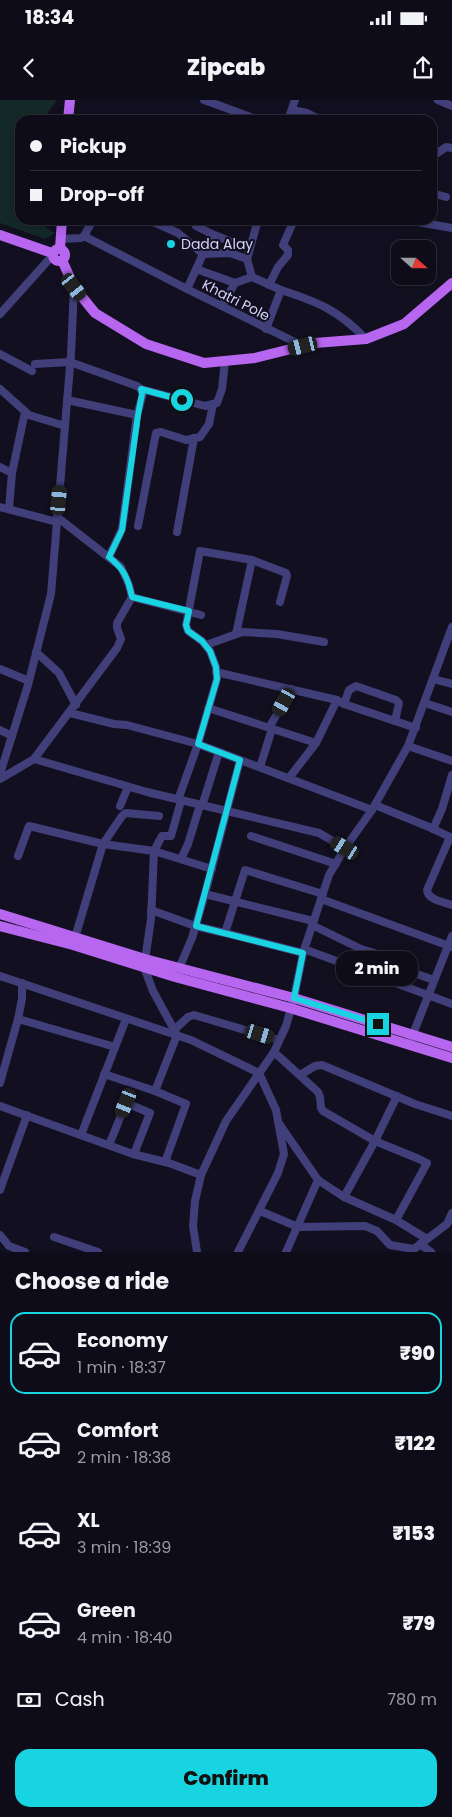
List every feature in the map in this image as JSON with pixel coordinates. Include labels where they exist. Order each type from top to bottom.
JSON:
[{"type":"main road","points":[[70,100],[71,115]]},
{"type":"main road","points":[[56,249],[61,225]]},
{"type":"main road","points":[[0,234],[65,253],[62,260],[74,287],[95,313],[146,344],[204,363],[255,358],[315,343],[366,339],[404,324],[452,283]]},
{"type":"main road","points":[[0,914],[74,941],[177,973],[292,1003],[411,1039],[452,1047]]},
{"type":"main road","points":[[0,926],[74,941]]},
{"type":"main road","points":[[411,1039],[452,1058]]},
{"type":"street","points":[[204,100],[245,115]]},
{"type":"street","points":[[290,115],[295,100]]},
{"type":"street","points":[[438,100],[452,106]]},
{"type":"street","points":[[292,110],[311,115]]},
{"type":"street","points":[[437,152],[446,147],[452,148]]},
{"type":"street","points":[[437,194],[446,196]]},
{"type":"street","points":[[0,314],[56,249],[84,236],[90,225]]},
{"type":"street","points":[[160,225],[178,233],[184,240],[203,254],[230,253],[247,259]]},
{"type":"street","points":[[252,278],[247,259],[257,225]]},
{"type":"street","points":[[270,285],[278,267],[288,255],[288,250],[283,245],[292,225]]},
{"type":"street","points":[[435,225],[452,228]]},
{"type":"street","points":[[196,226],[229,241]]},
{"type":"street","name":"Khatri Pole","points":[[187,289],[212,234]]},
{"type":"street","name":"Khatri Pole","points":[[84,236],[303,346]]},
{"type":"street","points":[[196,268],[234,283],[252,278],[310,300],[337,313],[350,322],[366,339]]},
{"type":"street","points":[[222,306],[234,283]]},
{"type":"street","points":[[1,769],[29,681],[51,594],[70,362],[74,287]]},
{"type":"street","points":[[266,329],[282,290]]},
{"type":"street","points":[[0,354],[33,367],[70,362],[141,389],[205,406],[217,403],[222,389],[225,361]]},
{"type":"street","points":[[0,389],[29,415],[65,426]]},
{"type":"street","points":[[109,557],[122,530],[142,394],[141,389]]},
{"type":"street","points":[[67,400],[138,415]]},
{"type":"street","points":[[138,526],[156,433],[161,432],[186,440],[200,437],[209,424],[214,404]]},
{"type":"street","points":[[8,509],[12,473],[25,412]]},
{"type":"street","points":[[178,532],[194,438]]},
{"type":"street","points":[[0,467],[12,473]]},
{"type":"street","points":[[0,507],[57,520],[121,567],[130,585],[132,597],[117,623],[121,639],[117,648],[76,705],[34,759],[0,779]]},
{"type":"street","points":[[176,1033],[153,990],[144,963],[151,910],[154,851],[162,836],[171,836],[179,800],[217,679],[210,651],[206,645],[188,631],[186,625],[200,551],[252,560],[286,573],[287,576],[280,602]]},
{"type":"street","points":[[236,634],[252,560]]},
{"type":"street","points":[[132,597],[201,615]]},
{"type":"street","points":[[197,1252],[193,1226],[195,1202],[201,1176],[226,1122],[274,1052],[286,1026],[303,951],[329,875],[345,848],[374,808],[408,746],[452,627]]},
{"type":"street","points":[[206,645],[242,632],[277,634],[324,642]]},
{"type":"street","points":[[36,652],[59,673],[76,705]]},
{"type":"street","points":[[0,669],[29,681]]},
{"type":"street","points":[[216,672],[291,688],[341,702],[416,728]]},
{"type":"street","points":[[433,679],[452,684]]},
{"type":"street","points":[[289,778],[316,743],[349,690],[356,686],[396,700],[399,703],[399,707],[395,721]]},
{"type":"street","points":[[260,767],[271,728],[291,688]]},
{"type":"street","points":[[425,703],[452,712]]},
{"type":"street","points":[[208,708],[316,743]]},
{"type":"street","points":[[70,713],[114,724],[127,725],[198,744],[433,829],[451,838],[427,893],[430,897],[452,905]]},
{"type":"street","points":[[0,730],[12,736]]},
{"type":"street","points":[[408,746],[452,761]]},
{"type":"street","points":[[180,859],[188,844],[219,752]]},
{"type":"street","points":[[34,759],[201,806],[319,833],[345,848]]},
{"type":"street","points":[[177,973],[196,926],[240,760]]},
{"type":"street","points":[[433,829],[442,809],[452,774]]},
{"type":"street","points":[[120,806],[128,787]]},
{"type":"street","points":[[74,941],[104,844],[122,816],[126,814],[159,816]]},
{"type":"street","points":[[18,856],[29,826],[104,844],[154,851],[212,869]]},
{"type":"street","points":[[251,836],[336,864]]},
{"type":"street","points":[[225,933],[244,870],[322,897],[450,946]]},
{"type":"street","points":[[205,894],[312,923],[361,950],[374,953],[400,964],[409,965],[414,973],[434,980]]},
{"type":"street","points":[[151,910],[196,926],[303,951],[452,1004]]},
{"type":"street","points":[[411,1039],[434,980],[450,946],[452,936]]},
{"type":"street","points":[[0,976],[176,1033],[259,1073],[276,1110],[284,1154],[278,1173],[238,1252]]},
{"type":"street","points":[[0,1083],[18,1019],[22,999],[22,982]]},
{"type":"street","points":[[155,1091],[176,1033],[188,1017],[194,1015],[279,1040]]},
{"type":"street","points":[[81,1135],[126,1018]]},
{"type":"street","points":[[18,1019],[115,1047]]},
{"type":"street","points":[[274,1052],[318,1092],[320,1108],[375,1141],[427,1163],[396,1220]]},
{"type":"street","points":[[300,1075],[316,1066],[322,1065],[452,1116]]},
{"type":"street","points":[[104,1074],[155,1091],[186,1104],[165,1162]]},
{"type":"street","points":[[344,1197],[397,1096]]},
{"type":"street","points":[[109,1145],[126,1103],[150,1113],[134,1154]]},
{"type":"street","points":[[0,1106],[201,1176]]},
{"type":"street","points":[[0,1190],[27,1114]]},
{"type":"street","points":[[277,1121],[318,1180],[344,1197],[396,1220],[427,1239]]},
{"type":"street","points":[[286,1252],[318,1180]]},
{"type":"street","points":[[260,1211],[298,1227],[364,1226],[377,1231],[390,1245],[414,1249],[447,1224],[452,1213]]},
{"type":"street","points":[[0,1236],[9,1246],[25,1252]]},
{"type":"street","points":[[54,1237],[98,1252]]},
{"type":"street","points":[[420,1244],[431,1252]]},
{"type":"green space","points":[[0,100],[57,100],[48,115],[15,115],[15,225],[46,225],[46,228],[55,233],[45,239],[0,223]]},
{"type":"place","name":"Dada Alay","points":[[171,244]]},
{"type":"route","points":[[182,400],[141,389],[142,394],[122,530],[109,557],[121,567],[130,585],[132,597],[189,611],[186,625],[188,631],[202,641],[210,651],[216,667],[217,679],[198,744],[240,760],[196,926],[303,953],[294,998],[378,1024]]}]
